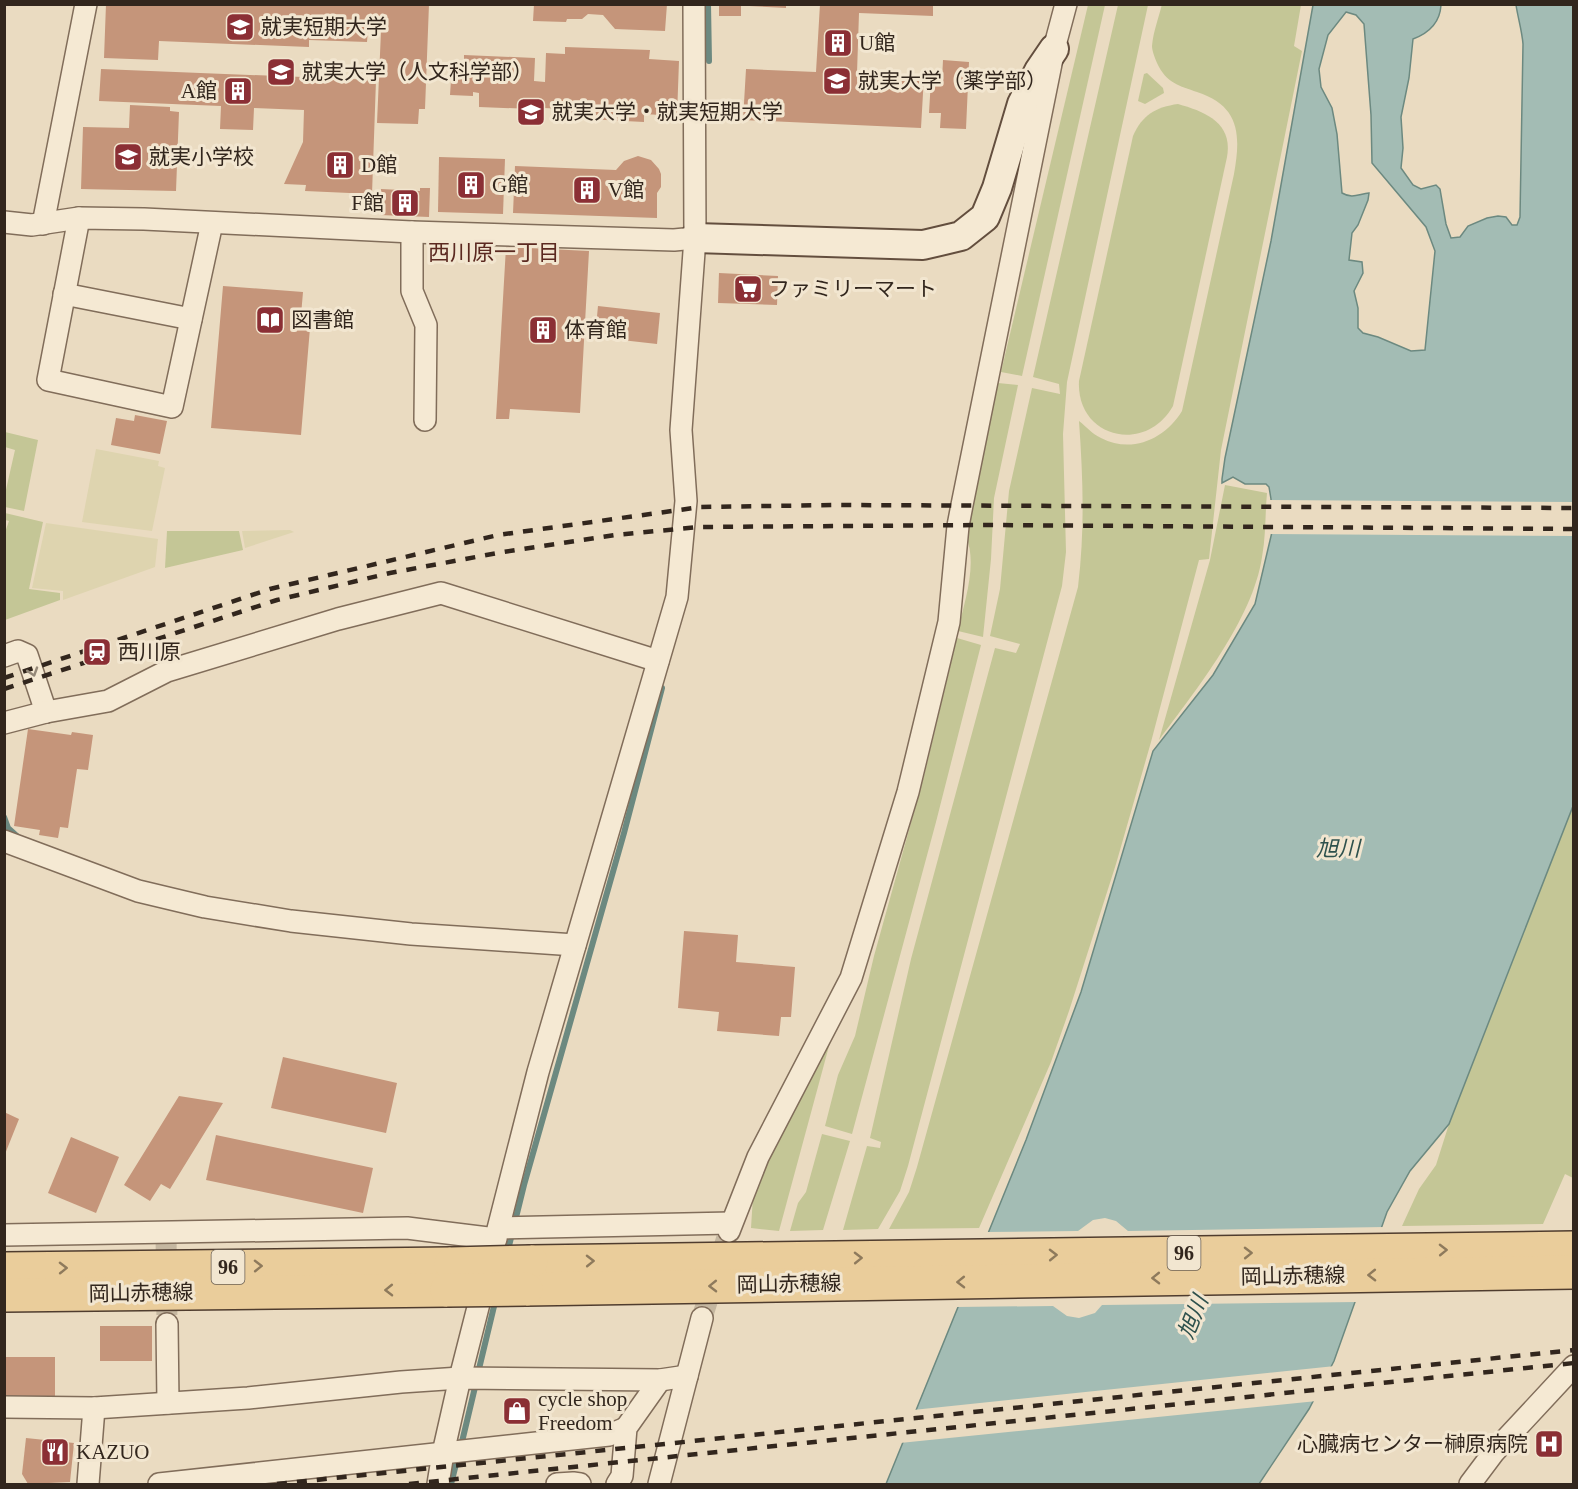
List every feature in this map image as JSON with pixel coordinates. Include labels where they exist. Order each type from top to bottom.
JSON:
[{"type":"main road","name":"岡山赤穂線","points":[[4,1295],[529,1275],[1568,1260]]},
{"type":"main road","name":"岡山赤穂線","points":[[4,1269],[449,1277]]},
{"type":"street","points":[[43,224],[86,4]]},
{"type":"street","points":[[438,1485],[456,1452],[538,1072],[677,597],[686,501],[681,430],[695,238],[694,4]]},
{"type":"street","points":[[4,1235],[407,1228],[505,1230],[730,1227],[758,1157],[851,978],[908,792],[949,622],[960,515],[1054,49],[1066,4]]},
{"type":"street","points":[[4,222],[32,225],[79,218],[412,232],[923,245],[961,236],[985,217],[997,188],[1022,104],[1039,71],[1054,49]]},
{"type":"street","points":[[79,218],[48,380],[172,407],[212,223]]},
{"type":"street","points":[[412,232],[412,291],[426,325],[424,420]]},
{"type":"street","points":[[64,294],[191,319]]},
{"type":"street","points":[[4,723],[46,712],[108,701],[167,671],[338,619],[441,593],[658,661]]},
{"type":"street","points":[[4,656],[18,651],[27,655],[46,712]]},
{"type":"street","points":[[4,841],[138,891],[204,907],[291,921],[411,934],[575,945]]},
{"type":"street","points":[[659,1485],[702,1318]]},
{"type":"street","points":[[167,1324],[168,1403]]},
{"type":"street","points":[[1470,1485],[1494,1452],[1574,1366]]},
{"type":"street","points":[[4,1407],[94,1408],[248,1398],[401,1382],[472,1378],[660,1380],[687,1376]]},
{"type":"street","points":[[617,1485],[622,1476],[626,1428],[660,1380]]},
{"type":"street","points":[[88,1485],[94,1408]]},
{"type":"street","points":[[159,1485],[609,1434],[626,1428]]},
{"type":"street","points":[[557,1485],[573,1483],[580,1485]]},
{"type":"shaded area","points":[[96,449],[159,461],[158,466],[165,468],[152,531],[82,522]]},
{"type":"shaded area","points":[[46,523],[158,539],[155,567],[63,600],[63,591],[32,588]]},
{"type":"shaded area","points":[[290,530],[294,532],[245,548],[242,531]]},
{"type":"green space","points":[[1162,4],[1301,5],[1294,46],[1302,51],[1221,450],[1209,559],[1199,560],[1116,864],[1069,1011],[1051,1062],[979,1228],[889,1229],[909,1192],[917,1167],[1078,587],[1083,504],[1079,421],[1101,438],[1113,443],[1136,444],[1147,441],[1167,429],[1182,411],[1234,174],[1237,135],[1229,114],[1222,105],[1174,83],[1161,70],[1152,46]]},
{"type":"green space","points":[[1088,5],[1105,5],[1022,376],[1001,372]]},
{"type":"green space","points":[[1118,5],[1148,5],[1067,382],[1063,434],[1066,552],[1062,586],[900,1191],[878,1229],[843,1230],[867,1146],[880,1148],[881,1142],[870,1138],[911,959],[995,648],[1016,653],[1020,644],[990,636],[1000,589],[1009,491],[1032,388],[1060,394],[1059,384],[1033,377]]},
{"type":"green space","points":[[1147,73],[1163,88],[1164,93],[1145,104],[1138,101],[1144,74]]},
{"type":"green space","points":[[1178,104],[1207,115],[1222,127],[1228,145],[1227,157],[1173,406],[1161,421],[1146,431],[1130,435],[1114,433],[1100,427],[1088,416],[1081,400],[1079,381],[1133,136],[1145,117],[1163,107]]},
{"type":"green space","points":[[998,383],[1018,385],[994,498],[991,559],[983,637],[958,631],[970,571],[971,559],[966,536]]},
{"type":"green space","points":[[5,432],[38,440],[24,511],[5,507],[5,494],[15,450],[5,447]]},
{"type":"green space","points":[[1225,485],[1267,493],[1265,533],[1257,581],[1221,653],[1159,740],[1210,560]]},
{"type":"green space","points":[[5,513],[43,522],[29,589],[60,593],[60,600],[5,620],[4,535],[9,521],[5,520]]},
{"type":"green space","points":[[167,531],[239,531],[243,550],[165,568]]},
{"type":"green space","points":[[957,638],[981,645],[852,1134],[825,1126],[838,1075],[855,1036],[874,956],[924,776]]},
{"type":"green space","points":[[1573,806],[1573,1178],[1565,1174],[1543,1224],[1402,1226],[1419,1189],[1436,1165],[1449,1124]]},
{"type":"green space","points":[[832,1035],[779,1231],[751,1228],[753,1196],[783,1124]]},
{"type":"green space","points":[[822,1134],[850,1141],[823,1230],[790,1231],[798,1203],[806,1192]]},
{"type":"water","name":"旭川","points":[[1313,5],[1441,5],[1433,26],[1424,34],[1413,39],[1409,78],[1401,117],[1403,148],[1401,168],[1413,185],[1421,189],[1436,185],[1440,189],[1446,224],[1451,238],[1460,237],[1468,226],[1487,218],[1506,217],[1512,225],[1517,225],[1520,217],[1523,44],[1516,5],[1573,5],[1573,806],[1449,1124],[1410,1171],[1387,1212],[1334,1361],[1309,1409],[1259,1484],[886,1484],[1026,1140],[1081,992],[1153,751],[1213,675],[1255,604],[1272,532],[1269,487],[1266,484],[1245,484],[1233,477],[1222,483],[1222,479],[1271,241]],"holes":[[[1346,12],[1356,15],[1364,24],[1372,163],[1426,227],[1435,251],[1425,350],[1411,351],[1363,333],[1358,328],[1358,308],[1354,291],[1363,273],[1362,262],[1349,260],[1352,233],[1358,225],[1369,193],[1352,196],[1342,193],[1337,134],[1332,108],[1321,87],[1319,69],[1328,35]]]},
{"type":"pier","points":[[1268,500],[1573,502],[1573,536],[1268,534]]},
{"type":"pier","points":[[1105,1218],[1116,1221],[1128,1231],[1385,1227],[1358,1302],[1102,1305],[1095,1313],[1079,1318],[1067,1316],[1053,1306],[955,1307],[986,1232],[1078,1231],[1093,1220]]},
{"type":"pier","points":[[1335,1366],[1317,1401],[900,1443],[913,1410]]},
{"type":"building","points":[[106,4],[429,4],[425,109],[419,109],[418,124],[377,123],[381,31],[368,30],[367,42],[309,40],[309,47],[159,41],[158,60],[104,58]]},
{"type":"building","points":[[534,4],[667,4],[665,31],[615,29],[603,15],[588,14],[582,19],[567,19],[566,22],[533,21]]},
{"type":"building","points":[[719,4],[741,4],[741,16],[719,16]]},
{"type":"building","points":[[749,4],[786,4],[786,8],[749,6]]},
{"type":"building","name":"U館","points":[[820,4],[933,4],[933,16],[859,13],[857,73],[924,76],[921,128],[743,120],[746,69],[816,72]]},
{"type":"building","points":[[565,47],[650,50],[649,59],[679,61],[677,116],[644,114],[644,122],[567,118],[567,109],[543,108],[544,100],[534,99],[533,109],[479,107],[479,93],[473,92],[473,96],[450,95],[452,65],[464,66],[464,55],[535,58],[534,81],[545,82],[546,53],[565,54]]},
{"type":"building","points":[[943,60],[969,62],[966,129],[940,128],[941,113],[929,113],[931,79],[942,80]]},
{"type":"building","name":"A館","points":[[101,69],[376,80],[372,194],[305,191],[306,185],[284,184],[303,142],[304,110],[254,108],[253,130],[220,129],[221,106],[99,101]]},
{"type":"building","points":[[130,105],[170,107],[170,111],[179,112],[176,191],[81,189],[83,127],[129,128]]},
{"type":"building","name":"V館","points":[[638,156],[651,160],[661,174],[661,187],[657,193],[657,218],[513,213],[515,166],[616,170],[624,161]]},
{"type":"building","name":"G館","points":[[439,157],[505,159],[503,214],[438,212]]},
{"type":"building","name":"F館","points":[[420,188],[430,188],[429,217],[380,215],[381,189],[420,191]]},
{"type":"building","name":"体育館","points":[[506,247],[589,251],[580,413],[510,409],[509,419],[496,419]]},
{"type":"building","name":"ファミリーマート","points":[[719,273],[778,276],[777,305],[718,303]]},
{"type":"building","points":[[223,286],[303,292],[300,327],[310,328],[301,435],[211,428]]},
{"type":"building","points":[[598,306],[660,313],[657,344],[595,337]]},
{"type":"building","points":[[135,415],[167,421],[160,454],[111,445],[116,418],[134,421]]},
{"type":"building","points":[[28,729],[71,735],[72,732],[93,735],[88,770],[77,769],[68,828],[60,827],[58,838],[39,835],[40,830],[14,826]]},
{"type":"building","points":[[684,931],[738,935],[736,962],[795,967],[791,1017],[781,1017],[779,1036],[717,1031],[719,1012],[678,1008]]},
{"type":"building","points":[[283,1057],[397,1083],[386,1133],[271,1108]]},
{"type":"building","points":[[179,1096],[223,1103],[170,1189],[161,1184],[150,1201],[124,1185]]},
{"type":"building","points":[[4,1112],[19,1119],[5,1154],[4,1154]]},
{"type":"building","points":[[216,1135],[373,1168],[363,1213],[206,1180]]},
{"type":"building","points":[[71,1137],[119,1157],[96,1213],[48,1193]]},
{"type":"building","points":[[100,1326],[152,1326],[152,1361],[100,1361]]},
{"type":"building","points":[[4,1357],[55,1357],[55,1397],[4,1397]]},
{"type":"building","points":[[26,1438],[74,1443],[70,1482],[28,1484],[22,1474]]},
{"type":"waterway","points":[[708,4],[709,61]]},
{"type":"waterway","points":[[507,1254],[524,1185],[624,833],[662,688]]},
{"type":"waterway","points":[[4,817],[8,828],[19,838]]},
{"type":"waterway","points":[[478,1373],[496,1298]]},
{"type":"waterway","points":[[461,1446],[476,1383]]},
{"type":"waterway","points":[[451,1484],[458,1456]]},
{"type":"tunnel","points":[[702,1318],[729,1231]]},
{"type":"tunnel","points":[[166,1232],[167,1324]]},
{"type":"railway","points":[[4,678],[270,589],[498,535],[701,507],[835,505],[1574,508]]},
{"type":"railway","points":[[4,689],[277,600],[390,573],[503,552],[615,535],[699,527],[985,525],[1574,529]]},
{"type":"railway","points":[[277,1484],[1574,1350]]},
{"type":"railway","points":[[409,1484],[1574,1363]]},
{"type":"place","name":"就実短期大学","points":[[240,27]]},
{"type":"place","name":"U館","points":[[838,43]]},
{"type":"place","name":"就実大学（人文科学部）","points":[[281,72]]},
{"type":"place","name":"就実大学（薬学部）","points":[[837,81]]},
{"type":"place","name":"A館","points":[[238,91]]},
{"type":"place","name":"就実大学・就実短期大学","points":[[531,112]]},
{"type":"place","name":"就実小学校","points":[[128,157]]},
{"type":"place","name":"D館","points":[[340,165]]},
{"type":"place","name":"G館","points":[[471,185]]},
{"type":"place","name":"V館","points":[[587,190]]},
{"type":"place","name":"F館","points":[[405,203]]},
{"type":"place","name":"ファミリーマート","points":[[748,289]]},
{"type":"place","name":"図書館","points":[[270,320]]},
{"type":"place","name":"体育館","points":[[543,330]]},
{"type":"place","name":"西川原","points":[[97,652]]},
{"type":"place","name":"cycle shop Freedom","points":[[517,1411]]},
{"type":"place","name":"心臓病センター榊原病院","points":[[1549,1444]]},
{"type":"place","name":"KAZUO","points":[[55,1452]]},
{"type":"district","name":"西川原一丁目","points":[[494,252]]}]
